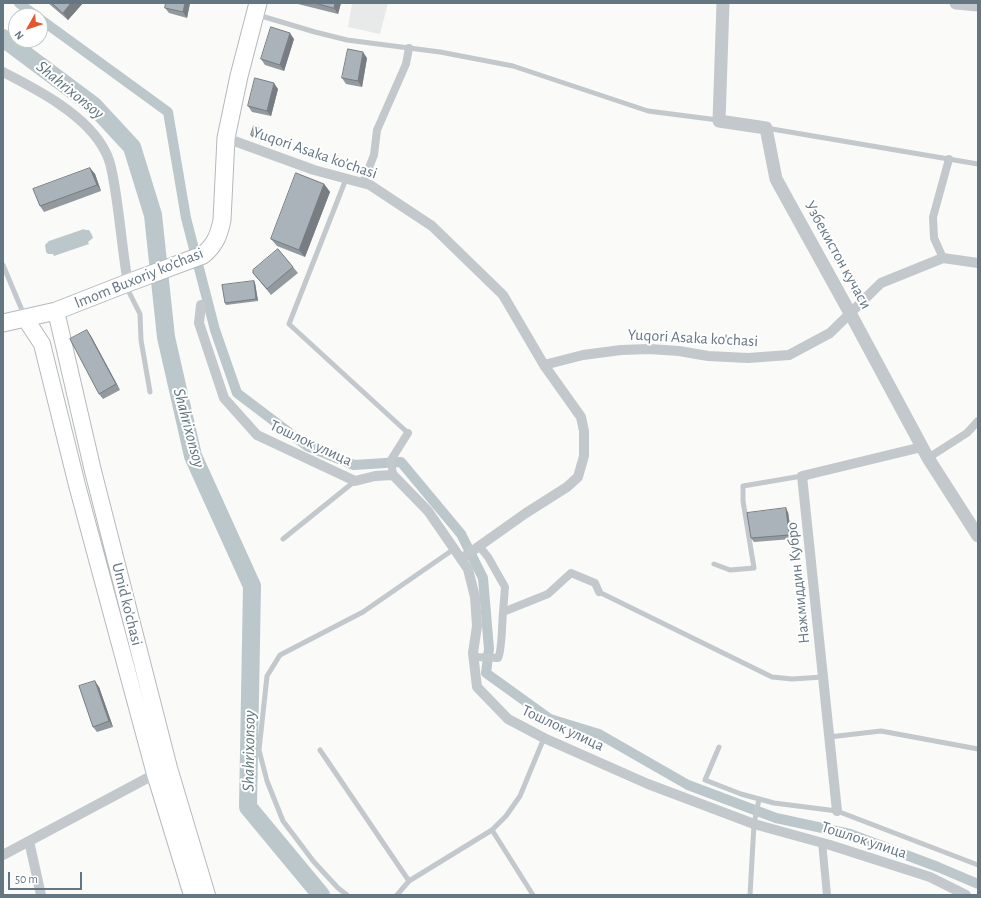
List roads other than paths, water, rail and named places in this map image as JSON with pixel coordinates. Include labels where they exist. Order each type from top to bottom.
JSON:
[{"type":"highway","name":"lmom Buxoriy ko'chasi","points":[[3,323],[56,311],[126,283],[203,255],[210,250],[220,232],[222,220],[226,138],[239,76],[256,8]]},
{"type":"main road","name":"Umid ko'chasi","points":[[56,311],[93,471],[167,761],[207,895]]},
{"type":"main road","name":"Umid ko'chasi","points":[[25,318],[42,344],[155,774],[192,895]]},
{"type":"street","points":[[723,3],[719,120],[766,128]]},
{"type":"street","points":[[956,3],[973,4]]},
{"type":"street","points":[[363,183],[374,155],[377,130],[406,64],[409,48]]},
{"type":"street","points":[[3,72],[30,86],[65,108],[95,135],[106,152],[117,198],[126,283]]},
{"type":"street","name":"Узбекистон кучаси","points":[[766,128],[776,179],[925,453],[978,536]]},
{"type":"street","name":"Yuqori Asaka ko'chasi","points":[[226,138],[314,170],[370,185],[432,226],[503,295],[544,365],[583,355],[621,350],[679,351],[708,356],[748,358],[789,355],[830,333],[881,283],[943,258]]},
{"type":"street","points":[[949,159],[933,217],[934,238],[943,258],[978,263]]},
{"type":"street","name":"Тошлок улица","points":[[201,305],[199,323],[224,398],[257,435],[355,481],[376,476],[392,468],[428,511],[468,569],[475,597],[477,626],[474,657],[477,687],[508,719],[544,738],[648,784],[754,824],[822,842],[930,877],[966,895]]},
{"type":"street","points":[[461,559],[526,513],[567,487],[578,477],[584,456],[584,424],[581,417],[544,365]]},
{"type":"street","points":[[802,476],[925,453],[967,433],[978,421]]},
{"type":"street","points":[[392,468],[408,433]]},
{"type":"street","name":"Нажмиддин Кубро","points":[[802,476],[837,811]]},
{"type":"street","points":[[474,657],[498,658],[501,654],[500,642],[505,587],[488,557],[478,546]]},
{"type":"street","points":[[503,612],[532,602],[548,594],[571,573],[595,584],[598,592]]},
{"type":"street","points":[[3,854],[155,774]]},
{"type":"street","points":[[28,841],[41,895]]},
{"type":"street","points":[[822,842],[826,895]]},
{"type":"lane","points":[[256,8],[315,32],[347,40],[409,48],[513,66],[648,111],[719,120]]},
{"type":"lane","points":[[766,128],[978,164]]},
{"type":"lane","points":[[346,179],[289,324],[408,433]]},
{"type":"lane","points":[[3,265],[25,318]]},
{"type":"lane","points":[[126,283],[140,314],[141,340],[150,392]]},
{"type":"lane","points":[[714,564],[730,570],[754,568],[743,501],[743,486],[802,476]]},
{"type":"lane","points":[[282,539],[355,481]]},
{"type":"lane","points":[[347,895],[338,888],[314,862],[283,821],[267,781],[259,750],[267,676],[280,655],[363,612],[454,549]]},
{"type":"lane","points":[[598,592],[772,677],[788,679],[822,677]]},
{"type":"lane","points":[[829,737],[881,731],[978,749]]},
{"type":"lane","points":[[397,895],[410,881],[492,830],[506,816],[520,796],[544,738]]},
{"type":"lane","points":[[719,747],[704,780],[741,794],[774,803],[837,811],[978,865]]},
{"type":"lane","points":[[320,750],[410,881]]},
{"type":"lane","points":[[750,895],[754,824],[759,799]]},
{"type":"lane","points":[[492,830],[533,895]]},
{"type":"waterway","points":[[19,3],[26,8]]},
{"type":"waterway","points":[[48,25],[168,112],[186,218],[215,330],[237,393],[307,446],[354,465],[401,462],[461,534],[483,578],[489,649],[486,673],[550,719],[599,734],[688,785],[776,818],[850,834],[938,867],[978,884]]},
{"type":"waterway","name":"Shahrixonsoy","points":[[3,38],[94,106],[132,147],[153,215],[166,337],[193,456],[252,586],[248,807],[321,895]]}]
